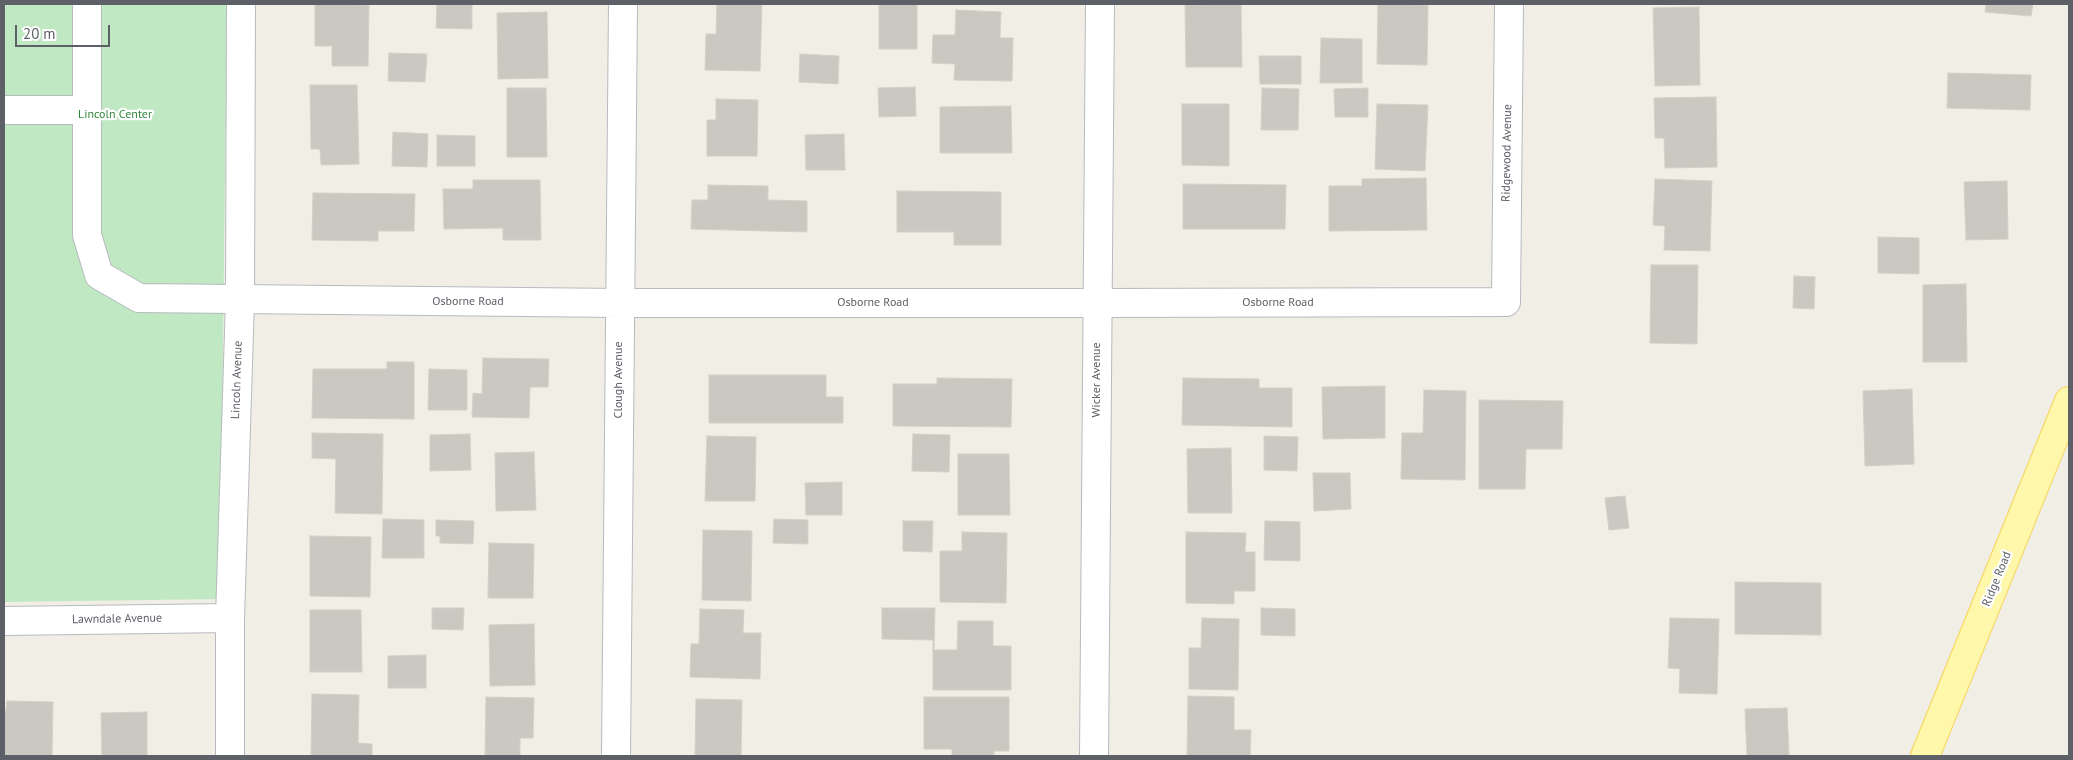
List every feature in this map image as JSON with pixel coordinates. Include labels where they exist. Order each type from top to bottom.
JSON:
[{"type":"main road","name":"Ridge Road","points":[[1925,756],[2069,401]]},
{"type":"street","name":"Osborne Road","points":[[87,4],[87,235],[99,275],[139,298],[620,303],[1097,304],[1506,302]]},
{"type":"street","name":"Lincoln Avenue","points":[[230,756],[230,618],[240,300],[241,4]]},
{"type":"street","name":"Clough Avenue","points":[[616,756],[622,4]]},
{"type":"street","name":"Wicker Avenue","points":[[1094,756],[1100,4]]},
{"type":"street","name":"Ridgewood Avenue","points":[[1506,302],[1509,4]]},
{"type":"street","points":[[4,110],[86,110]]},
{"type":"street","name":"Lawndale Avenue","points":[[4,620],[230,618]]},
{"type":"green space","name":"Lincoln Center","points":[[4,4],[227,4],[220,599],[4,602]]},
{"type":"building","points":[[315,4],[369,5],[368,66],[332,66],[332,46],[315,46]]},
{"type":"building","points":[[437,4],[472,4],[472,29],[436,28]]},
{"type":"building","points":[[717,4],[762,4],[760,71],[705,70],[706,34],[716,34]]},
{"type":"building","points":[[879,4],[917,4],[917,49],[879,49]]},
{"type":"building","points":[[1241,4],[1242,67],[1186,67],[1185,5]]},
{"type":"building","points":[[1378,4],[1428,5],[1427,65],[1377,64]]},
{"type":"building","points":[[1986,4],[2033,4],[2031,16],[1985,12]]},
{"type":"building","points":[[1699,7],[1700,85],[1655,86],[1653,8]]},
{"type":"building","points":[[956,10],[1001,12],[1000,38],[1013,38],[1012,81],[954,80],[955,64],[932,63],[933,35],[955,35]]},
{"type":"building","points":[[547,12],[548,78],[498,79],[497,13]]},
{"type":"building","points":[[1321,38],[1362,39],[1362,83],[1320,83]]},
{"type":"building","points":[[389,53],[427,54],[425,82],[388,81]]},
{"type":"building","points":[[800,54],[839,56],[838,84],[799,82]]},
{"type":"building","points":[[1259,56],[1301,56],[1301,84],[1260,84]]},
{"type":"building","points":[[1948,73],[2031,75],[2030,110],[1947,108]]},
{"type":"building","points":[[310,85],[357,85],[359,164],[321,165],[320,149],[311,149]]},
{"type":"building","points":[[915,87],[916,116],[879,117],[878,88]]},
{"type":"building","points":[[507,88],[546,88],[547,157],[507,157]]},
{"type":"building","points":[[1262,88],[1299,89],[1298,130],[1261,130]]},
{"type":"building","points":[[1368,88],[1368,117],[1335,117],[1334,89]]},
{"type":"building","points":[[1716,97],[1717,167],[1665,168],[1664,138],[1655,138],[1654,98]]},
{"type":"building","points":[[716,99],[758,100],[757,156],[707,156],[707,120],[716,120]]},
{"type":"building","points":[[1182,104],[1229,104],[1229,166],[1182,165]]},
{"type":"building","points":[[1377,104],[1428,105],[1425,171],[1375,169]]},
{"type":"building","points":[[1011,106],[1012,153],[940,153],[940,107]]},
{"type":"building","points":[[393,132],[428,134],[427,167],[392,166]]},
{"type":"building","points":[[844,134],[845,170],[806,170],[805,135]]},
{"type":"building","points":[[437,135],[475,136],[475,166],[437,166]]},
{"type":"building","points":[[1426,178],[1427,230],[1329,231],[1329,186],[1362,186],[1362,179]]},
{"type":"building","points":[[1655,179],[1712,181],[1710,251],[1664,250],[1665,226],[1653,225]]},
{"type":"building","points":[[473,180],[540,180],[541,240],[503,240],[503,228],[444,229],[443,189],[473,189]]},
{"type":"building","points":[[2007,181],[2008,239],[1966,240],[1964,182]]},
{"type":"building","points":[[1183,184],[1286,185],[1285,229],[1183,229]]},
{"type":"building","points":[[708,185],[768,186],[768,200],[807,201],[807,232],[691,229],[692,200],[708,200]]},
{"type":"building","points":[[897,191],[1001,192],[1001,245],[954,245],[954,232],[897,232]]},
{"type":"building","points":[[313,193],[415,194],[414,231],[378,231],[378,241],[312,240]]},
{"type":"building","points":[[1878,237],[1919,238],[1919,274],[1878,273]]},
{"type":"building","points":[[1651,265],[1698,265],[1697,344],[1650,343]]},
{"type":"building","points":[[1794,276],[1815,277],[1814,309],[1793,308]]},
{"type":"building","points":[[1966,284],[1967,362],[1923,362],[1923,285]]},
{"type":"building","points":[[483,358],[549,359],[548,387],[530,387],[529,418],[472,417],[473,393],[482,394]]},
{"type":"building","points":[[387,362],[414,362],[414,419],[312,418],[313,369],[387,369]]},
{"type":"building","points":[[429,369],[467,370],[467,410],[428,410]]},
{"type":"building","points":[[709,375],[826,375],[826,397],[843,397],[843,423],[709,423]]},
{"type":"building","points":[[937,378],[1012,379],[1011,427],[893,426],[893,384],[937,384]]},
{"type":"building","points":[[1183,378],[1259,379],[1259,388],[1292,388],[1292,427],[1182,425]]},
{"type":"building","points":[[1385,386],[1385,438],[1323,439],[1322,387]]},
{"type":"building","points":[[1912,389],[1914,464],[1865,466],[1863,391]]},
{"type":"building","points":[[1424,390],[1466,391],[1465,480],[1401,479],[1402,433],[1423,433]]},
{"type":"building","points":[[1479,400],[1563,401],[1562,449],[1526,449],[1525,489],[1479,489]]},
{"type":"building","points":[[312,433],[383,434],[382,514],[335,513],[336,459],[312,458]]},
{"type":"building","points":[[470,434],[471,470],[430,471],[430,435]]},
{"type":"building","points":[[913,434],[950,435],[949,472],[912,471]]},
{"type":"building","points":[[707,436],[756,437],[755,501],[705,501]]},
{"type":"building","points":[[1264,436],[1298,437],[1297,471],[1264,470]]},
{"type":"building","points":[[1231,448],[1232,513],[1188,513],[1187,449]]},
{"type":"building","points":[[534,452],[536,510],[496,511],[495,453]]},
{"type":"building","points":[[958,454],[1009,454],[1010,515],[958,515]]},
{"type":"building","points":[[1313,473],[1350,473],[1351,509],[1314,511]]},
{"type":"building","points":[[842,482],[842,515],[806,515],[805,483]]},
{"type":"building","points":[[1625,496],[1629,528],[1609,530],[1605,498]]},
{"type":"building","points":[[383,519],[424,520],[424,558],[382,558]]},
{"type":"building","points":[[774,519],[808,520],[808,544],[773,543]]},
{"type":"building","points":[[436,520],[474,521],[473,544],[440,543],[440,536],[436,536]]},
{"type":"building","points":[[903,521],[933,521],[932,552],[903,551]]},
{"type":"building","points":[[1265,521],[1300,522],[1300,561],[1264,560]]},
{"type":"building","points":[[703,530],[752,531],[751,601],[702,600]]},
{"type":"building","points":[[962,532],[1007,533],[1006,603],[940,602],[940,551],[962,551]]},
{"type":"building","points":[[1186,532],[1246,533],[1245,552],[1255,552],[1255,591],[1234,591],[1234,604],[1186,603]]},
{"type":"building","points":[[310,536],[371,537],[370,597],[310,596]]},
{"type":"building","points":[[489,543],[534,544],[533,598],[488,598]]},
{"type":"building","points":[[1735,582],[1821,583],[1821,635],[1735,634]]},
{"type":"building","points":[[432,608],[464,608],[463,630],[432,629]]},
{"type":"building","points":[[882,608],[935,608],[934,650],[957,650],[958,621],[993,621],[993,646],[1011,646],[1011,690],[933,690],[933,640],[882,639]]},
{"type":"building","points":[[1261,608],[1295,609],[1295,636],[1261,635]]},
{"type":"building","points":[[700,609],[744,610],[743,633],[761,633],[760,679],[690,677],[691,644],[699,644]]},
{"type":"building","points":[[310,610],[361,610],[362,672],[310,672]]},
{"type":"building","points":[[1202,618],[1239,619],[1238,690],[1189,689],[1189,648],[1201,648]]},
{"type":"building","points":[[1670,618],[1719,619],[1717,694],[1679,693],[1680,669],[1668,668]]},
{"type":"building","points":[[534,624],[535,685],[490,686],[489,625]]},
{"type":"building","points":[[426,655],[426,688],[388,688],[388,656]]},
{"type":"building","points":[[312,694],[359,695],[358,743],[372,744],[372,756],[311,756]]},
{"type":"building","points":[[1188,696],[1234,697],[1234,730],[1251,730],[1250,756],[1187,756]]},
{"type":"building","points":[[486,697],[534,698],[533,738],[520,738],[520,756],[485,756]]},
{"type":"building","points":[[924,697],[1009,697],[1009,751],[994,751],[994,756],[952,756],[952,749],[924,749]]},
{"type":"building","points":[[696,699],[742,700],[741,756],[695,756]]},
{"type":"building","points":[[7,701],[53,702],[52,756],[4,756],[4,710],[6,710]]},
{"type":"building","points":[[1787,708],[1789,756],[1747,756],[1745,709]]},
{"type":"building","points":[[147,712],[147,756],[102,756],[101,713]]}]
